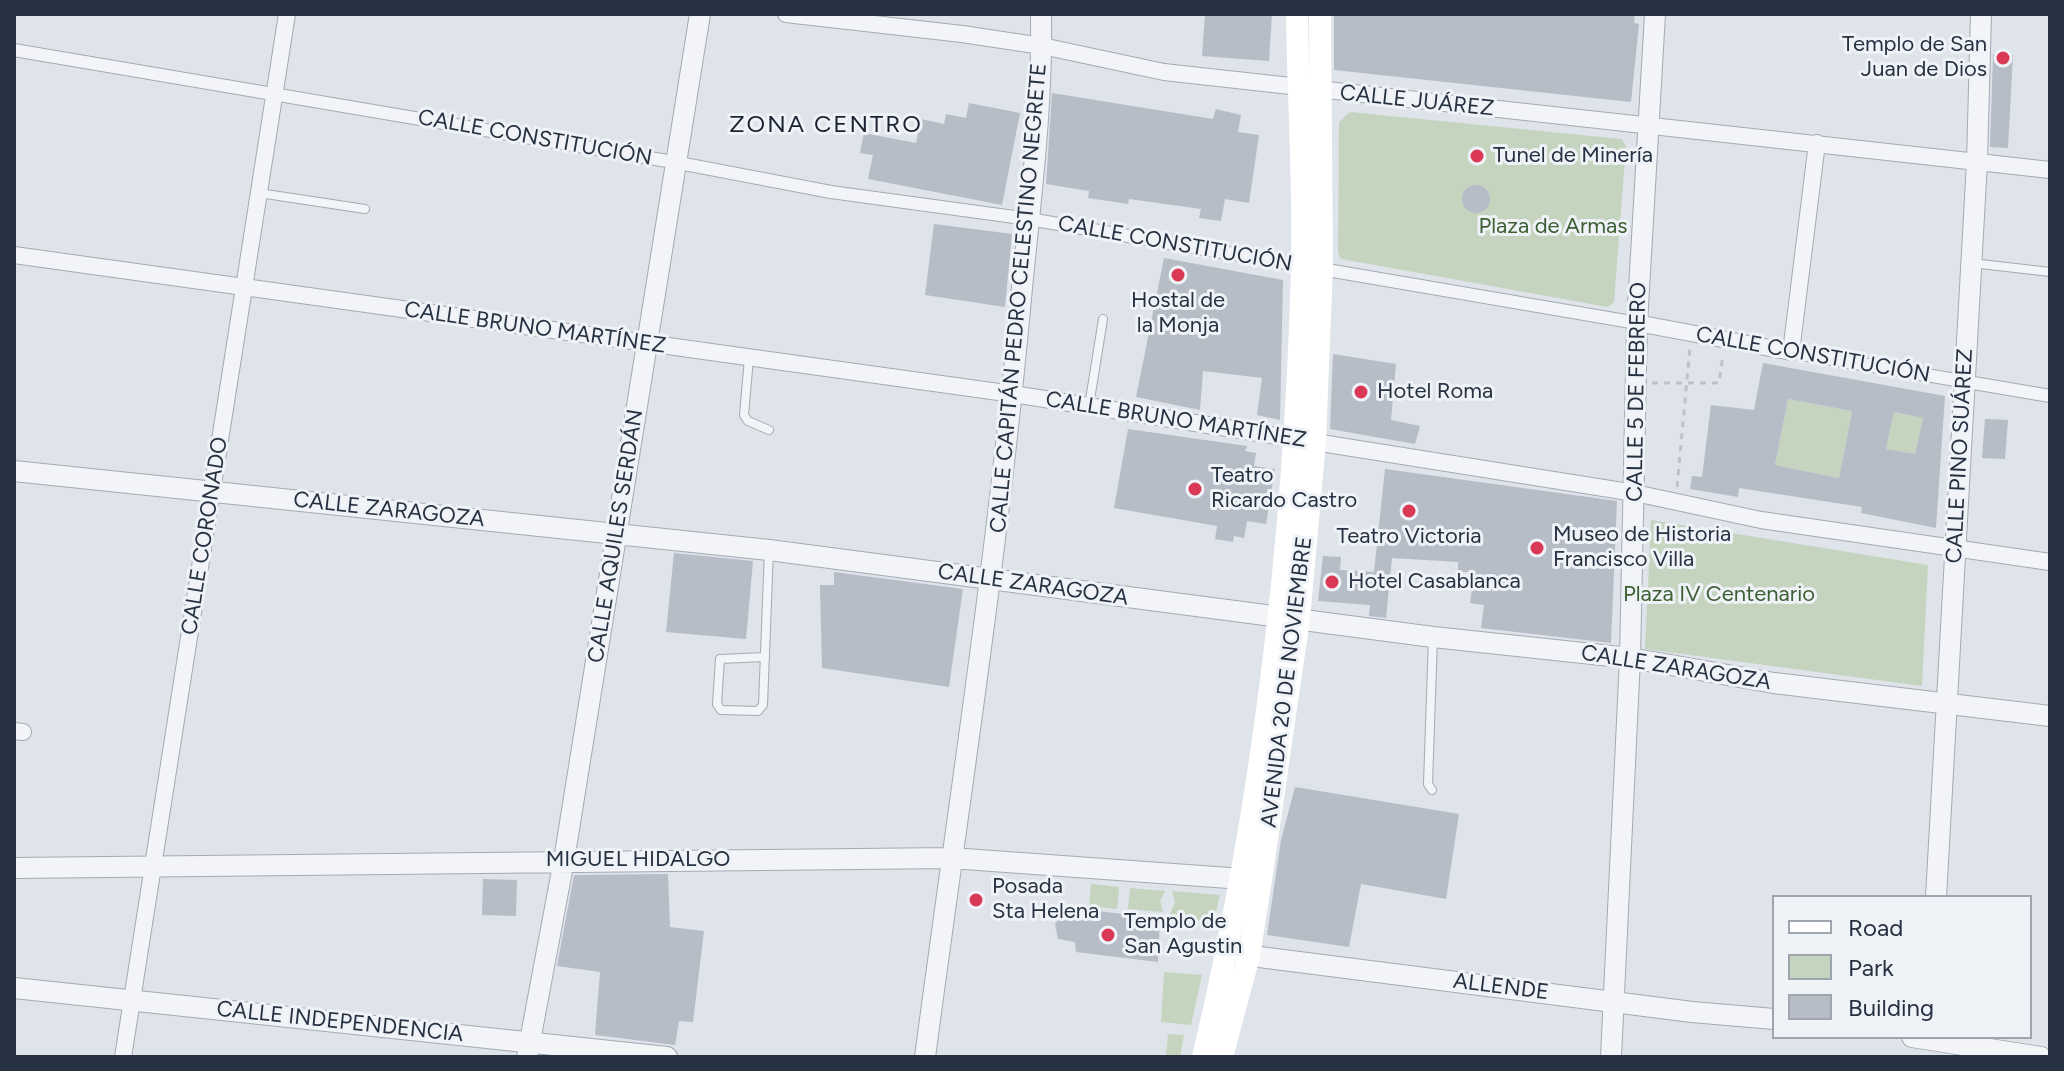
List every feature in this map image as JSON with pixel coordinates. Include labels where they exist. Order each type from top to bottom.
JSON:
[{"type":"main road","name":"AVENIDA 20 DE NOVIEMBRE","points":[[1222,1057],[1288,618],[1305,440],[1312,266],[1309,90],[1297,14]]},
{"type":"main road","name":"AVENIDA 20 DE NOVIEMBRE","points":[[1309,90],[1320,14]]},
{"type":"main road","name":"AVENIDA 20 DE NOVIEMBRE","points":[[1203,1057],[1239,955]]},
{"type":"street","name":"CALLE CORONADO","points":[[123,1057],[287,14]]},
{"type":"street","name":"CALLE AQUILES SERDÁN","points":[[528,1049],[564,860],[679,163],[700,14]]},
{"type":"street","name":"CALLE JUÁREZ","points":[[786,14],[1042,46],[1164,72],[1309,90],[2050,170]]},
{"type":"street","name":"CALLE CAPITÁN PEDRO CELESTINO NEGRETE","points":[[925,1057],[992,579],[1013,394],[1042,46],[1041,14]]},
{"type":"street","name":"CALLE 5 DE FEBRERO","points":[[1611,1057],[1611,1002],[1630,658],[1637,323],[1655,14]]},
{"type":"street","name":"CALLE PINO SUÁREZ","points":[[1936,895],[1977,162],[1981,14]]},
{"type":"street","name":"CALLE CONSTITUCIÓN","points":[[14,50],[679,163],[831,192],[1029,219],[1312,266],[2050,396]]},
{"type":"street","points":[[1791,352],[1817,143]]},
{"type":"street","name":"CALLE BRUNO MARTÍNEZ","points":[[14,255],[1013,394],[1635,493],[1761,520],[2050,562]]},
{"type":"street","name":"CALLE ZARAGOZA","points":[[14,471],[769,550],[1433,637],[1630,658],[1774,683],[2050,716]]},
{"type":"street","name":"MIGUEL HIDALGO","points":[[14,868],[951,858],[1251,879]]},
{"type":"street","name":"ALLENDE","points":[[1239,955],[1611,1002],[1772,1019]]},
{"type":"street","name":"CALLE INDEPENDENCIA","points":[[14,988],[528,1049],[667,1057]]},
{"type":"street","points":[[1924,1043],[2041,1057]]},
{"type":"lane","points":[[258,193],[365,209]]},
{"type":"lane","points":[[1971,263],[2050,272]]},
{"type":"lane","points":[[1089,406],[1103,319]]},
{"type":"lane","points":[[749,358],[744,415],[748,421],[769,430]]},
{"type":"lane","points":[[765,657],[720,659],[717,704],[721,710],[762,709],[765,657],[769,550]]},
{"type":"lane","points":[[1432,790],[1428,784],[1433,637]]},
{"type":"path","points":[[1676,503],[1691,333]]},
{"type":"path","points":[[1636,383],[1719,383],[1724,340]]},
{"type":"green space","name":"Plaza de Armas","points":[[1350,112],[1622,139],[1626,146],[1614,302],[1608,307],[1341,259],[1338,253],[1339,122]],"holes":[[[1470,186],[1481,186],[1489,193],[1488,205],[1481,212],[1471,212],[1463,205],[1463,194]]]},
{"type":"green space","points":[[1788,399],[1852,411],[1839,478],[1775,465]]},
{"type":"green space","points":[[1894,412],[1923,418],[1915,454],[1886,449]]},
{"type":"green space","name":"Plaza IV Centenario","points":[[1651,520],[1928,565],[1922,686],[1645,649]]},
{"type":"green space","points":[[1091,884],[1119,887],[1117,909],[1089,906]]},
{"type":"green space","points":[[1130,888],[1165,891],[1160,901],[1163,912],[1128,909]]},
{"type":"green space","points":[[1172,891],[1220,895],[1214,922],[1169,917],[1175,902]]},
{"type":"green space","points":[[1164,972],[1202,975],[1191,1025],[1161,1022]]},
{"type":"green space","points":[[1168,1034],[1184,1035],[1180,1057],[1166,1057]]},
{"type":"building","points":[[1205,14],[1272,14],[1269,61],[1202,56]]},
{"type":"building","points":[[1334,14],[1635,14],[1634,23],[1639,24],[1631,102],[1334,70]]},
{"type":"building","name":"Templo de San Juan de Dios","points":[[1993,54],[2013,55],[2008,148],[1990,147]]},
{"type":"building","points":[[1052,93],[1213,119],[1216,109],[1241,115],[1238,132],[1259,135],[1249,203],[1225,199],[1221,221],[1199,218],[1201,209],[1129,199],[1128,204],[1088,198],[1089,191],[1046,184]]},
{"type":"building","points":[[969,103],[1020,113],[1002,205],[868,179],[873,155],[860,153],[864,133],[916,143],[921,119],[944,124],[946,114],[966,118]]},
{"type":"building","points":[[1476,185],[1486,189],[1490,199],[1486,209],[1476,213],[1466,209],[1462,199],[1466,189]]},
{"type":"building","points":[[934,224],[1012,234],[1005,307],[925,295]]},
{"type":"building","points":[[1164,258],[1283,280],[1280,420],[1257,415],[1262,378],[1203,371],[1200,410],[1136,397]]},
{"type":"building","name":"Hotel Roma","points":[[1333,354],[1396,364],[1391,420],[1420,426],[1415,444],[1330,429]]},
{"type":"building","points":[[1763,363],[1945,396],[1936,528],[1861,513],[1862,507],[1739,488],[1738,497],[1690,489],[1692,476],[1702,477],[1711,405],[1754,410]],"holes":[[[1788,399],[1852,411],[1839,478],[1775,465]],[[1894,412],[1923,418],[1915,454],[1886,449]]]},
{"type":"building","points":[[1985,419],[2008,420],[2005,459],[1982,458]]},
{"type":"building","name":"Teatro Ricardo Castro","points":[[1128,429],[1247,446],[1245,451],[1256,453],[1254,466],[1275,469],[1266,524],[1247,521],[1244,538],[1234,536],[1233,542],[1215,539],[1217,526],[1114,508]]},
{"type":"building","name":"Museo de Historia Francisco Villa","points":[[1385,469],[1617,501],[1611,643],[1481,628],[1484,605],[1470,603],[1473,583],[1468,583],[1470,572],[1458,572],[1458,562],[1392,558],[1386,618],[1369,616],[1370,605],[1318,601],[1323,556],[1341,557],[1340,570],[1374,572]]},
{"type":"building","points":[[674,553],[753,561],[746,639],[666,632]]},
{"type":"building","points":[[834,572],[963,589],[949,687],[822,668],[820,585],[834,585]]},
{"type":"building","points":[[1295,787],[1459,814],[1446,899],[1361,884],[1349,947],[1267,935],[1281,840]]},
{"type":"building","points":[[668,874],[670,927],[704,931],[693,1022],[679,1021],[675,1045],[595,1035],[600,972],[557,966],[574,875]]},
{"type":"building","points":[[483,879],[517,880],[516,916],[482,915]]},
{"type":"building","name":"Templo de San Agustin","points":[[1078,909],[1160,918],[1158,962],[1076,952],[1075,942],[1058,939],[1055,924],[1061,916],[1076,918]]},
{"type":"place","name":"Templo de San Juan de Dios","points":[[2003,58]]},
{"type":"place","name":"Tunel de Minería","points":[[1477,156]]},
{"type":"place","name":"Hostal de la Monja","points":[[1178,275]]},
{"type":"place","name":"Hotel Roma","points":[[1361,392]]},
{"type":"place","name":"Teatro Ricardo Castro","points":[[1195,489]]},
{"type":"place","name":"Teatro Victoria","points":[[1409,511]]},
{"type":"place","name":"Museo de Historia Francisco Villa","points":[[1537,548]]},
{"type":"place","name":"Hotel Casablanca","points":[[1332,582]]},
{"type":"place","name":"Posada Sta Helena","points":[[976,900]]},
{"type":"place","name":"Templo de San Agustin","points":[[1108,935]]},
{"type":"district","name":"ZONA CENTRO","points":[[826,125]]}]
